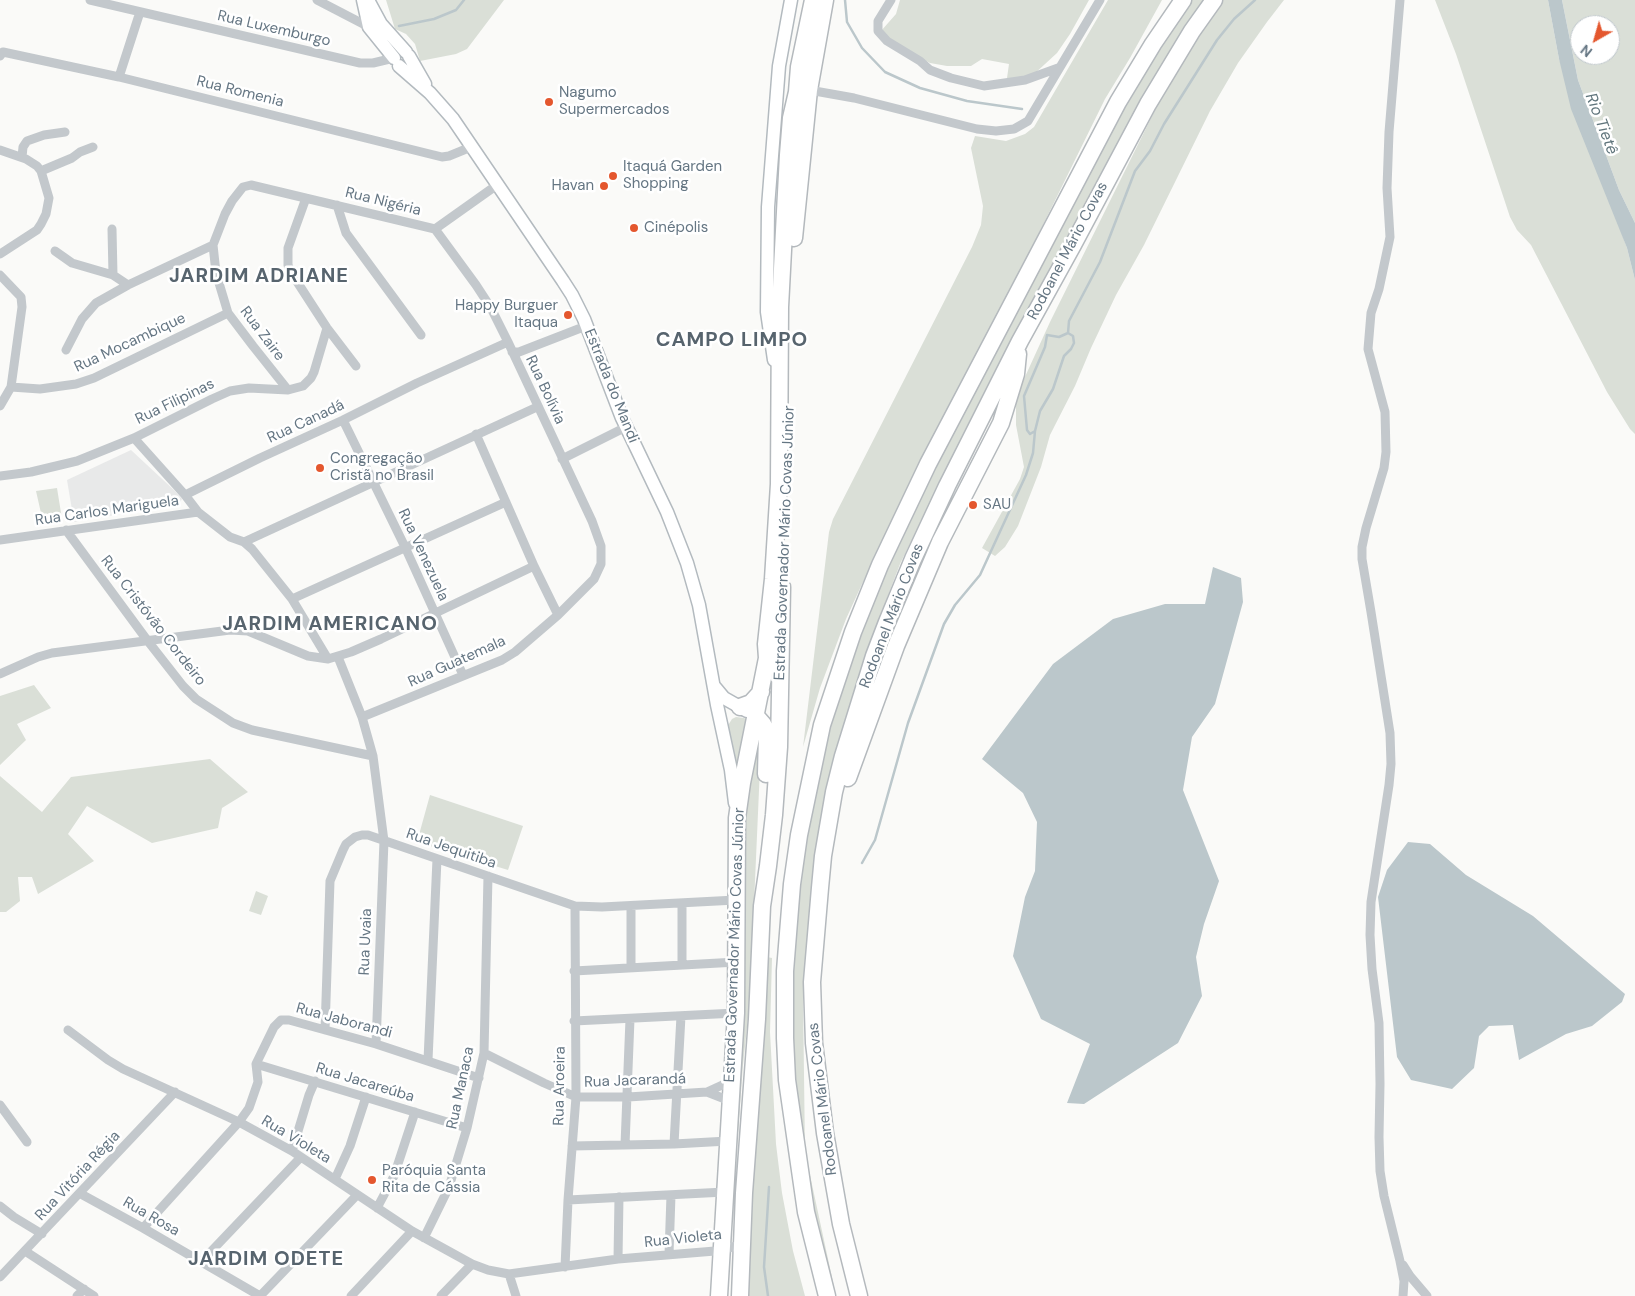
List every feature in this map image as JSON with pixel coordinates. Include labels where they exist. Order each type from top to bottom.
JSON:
[{"type":"highway","name":"Rodoanel Mário Covas","points":[[827,1296],[806,1212],[788,1088],[785,1038],[785,971],[792,884],[799,835],[822,726],[853,632],[880,565],[928,464],[1118,102],[1153,44],[1183,0]]},
{"type":"highway","name":"Rodoanel Mário Covas","points":[[859,1296],[841,1224],[825,1133],[814,1043],[812,982],[823,856],[834,792],[843,756],[886,622],[947,486],[1020,341],[1148,104],[1192,31],[1214,0]]},
{"type":"highway","name":"Estrada Governador Mário Covas Júnior","points":[[719,1296],[736,1013],[737,818],[742,783],[761,692],[773,579],[779,484],[780,307],[788,155],[791,118],[797,92],[799,66],[821,1]]},
{"type":"highway","name":"Estrada Governador Mário Covas Júnior","points":[[740,1296],[741,1246],[757,1019],[762,906],[774,815],[779,747],[782,566],[789,417],[787,308],[809,90],[821,1]]},
{"type":"highway","points":[[740,707],[751,703],[761,692]]},
{"type":"highway","points":[[756,716],[766,730],[767,739],[762,906]]},
{"type":"main road","name":"Estrada do Mandi","points":[[363,0],[369,27],[402,58]]},
{"type":"main road","name":"Estrada do Mandi","points":[[368,0],[402,58],[453,119],[470,147],[572,295],[586,326],[626,427],[667,512],[687,563],[699,605],[731,770],[737,818]]},
{"type":"main road","points":[[780,418],[767,312],[768,199],[779,66],[791,0]]},
{"type":"main road","points":[[713,683],[724,698],[756,716]]},
{"type":"main road","points":[[721,726],[728,716],[740,707]]},
{"type":"street","name":"Rua Luxemburgo","points":[[90,0],[360,63],[373,63],[402,58]]},
{"type":"street","points":[[317,0],[369,27]]},
{"type":"street","points":[[890,0],[878,21],[878,31],[887,41],[920,61],[930,70],[951,78],[984,86],[1025,80],[1058,68]]},
{"type":"street","points":[[809,90],[854,98],[978,129],[1009,131],[1020,127],[1028,121],[1100,0]]},
{"type":"street","points":[[1400,0],[1389,132],[1387,188],[1390,237],[1379,289],[1371,313],[1368,349],[1385,412],[1386,452],[1384,468],[1366,528],[1362,547],[1362,559],[1390,733],[1391,764],[1389,785],[1371,902],[1370,935],[1379,1023],[1380,1171],[1404,1281],[1403,1296]]},
{"type":"street","points":[[120,77],[140,12]]},
{"type":"street","name":"Rua Romenia","points":[[0,55],[3,52],[120,77],[442,157],[470,147]]},
{"type":"street","points":[[22,158],[23,147],[27,141],[44,135],[65,132]]},
{"type":"street","points":[[41,170],[72,158],[92,147]]},
{"type":"street","points":[[0,150],[32,162],[41,170],[49,198],[46,214],[37,230],[0,254]]},
{"type":"street","name":"Rua Nigéria","points":[[251,185],[435,229],[497,185]]},
{"type":"street","name":"Rua Zaire","points":[[251,185],[243,187],[232,200],[225,214],[213,245],[216,273],[228,313],[288,390]]},
{"type":"street","points":[[306,198],[288,248],[288,265],[327,328],[356,366]]},
{"type":"street","points":[[337,205],[342,224],[349,238],[421,334]]},
{"type":"street","points":[[112,229],[113,275]]},
{"type":"street","name":"Rua Bolívia","points":[[435,229],[486,301],[508,342],[592,521],[601,546]]},
{"type":"street","points":[[66,350],[86,313],[96,303],[128,285],[213,245]]},
{"type":"street","points":[[55,251],[72,263],[113,275],[128,285]]},
{"type":"street","points":[[0,276],[22,299],[21,325],[11,387],[0,406]]},
{"type":"street","name":"Rua Mocambique","points":[[11,387],[40,389],[76,384],[94,378],[228,313]]},
{"type":"street","points":[[512,352],[519,352],[586,326]]},
{"type":"street","name":"Rua Filipinas","points":[[0,476],[64,465],[134,438],[212,398],[230,391],[249,388],[288,390],[303,386],[314,372],[327,328]]},
{"type":"street","name":"Rua Canadá","points":[[185,495],[417,383],[508,342]]},
{"type":"street","points":[[244,542],[538,407]]},
{"type":"street","name":"Rua Venezuela","points":[[343,420],[405,547],[463,675]]},
{"type":"street","points":[[562,459],[626,427]]},
{"type":"street","points":[[476,434],[534,566],[558,615]]},
{"type":"street","points":[[134,438],[198,512]]},
{"type":"street","points":[[292,599],[506,502]]},
{"type":"street","name":"Rua Carlos Mariguela","points":[[0,540],[198,512],[230,537],[244,542],[256,554],[292,599],[328,659]]},
{"type":"street","name":"Rua Cristóvão Cordeiro","points":[[66,530],[147,640],[196,699],[233,723],[252,730],[373,756]]},
{"type":"street","name":"Rua Guatemala","points":[[362,717],[502,660],[515,652],[558,615],[594,579],[599,571],[602,558],[601,546]]},
{"type":"street","points":[[0,674],[38,657],[52,653],[239,630],[260,635],[308,656],[328,659],[381,639],[534,566]]},
{"type":"street","name":"Rua Uvaia","points":[[338,656],[362,717],[373,756],[384,841],[376,1044]]},
{"type":"street","name":"Rua Jequitiba","points":[[325,1030],[330,881],[346,844],[355,837],[362,835],[384,841],[575,906],[631,906],[736,900]]},
{"type":"street","points":[[428,1060],[437,859]]},
{"type":"street","name":"Rua Manaca","points":[[424,1238],[449,1187],[467,1128],[484,1053],[488,876]]},
{"type":"street","points":[[682,904],[682,965]]},
{"type":"street","name":"Rua Aroeira","points":[[565,1266],[576,1097],[574,1021],[575,906]]},
{"type":"street","points":[[631,906],[631,968]]},
{"type":"street","points":[[574,971],[737,962]]},
{"type":"street","points":[[574,1021],[736,1013]]},
{"type":"street","points":[[674,1140],[681,1016]]},
{"type":"street","points":[[625,1145],[630,1019]]},
{"type":"street","name":"Rua Jaborandi","points":[[143,1228],[239,1122],[249,1108],[258,1082],[256,1064],[274,1027],[281,1020],[289,1020],[376,1044],[479,1078]]},
{"type":"street","name":"Rua Violeta","points":[[68,1030],[116,1064],[239,1122],[292,1151],[412,1231],[472,1264],[496,1272],[509,1274],[618,1259],[741,1246]]},
{"type":"street","name":"Rua Jacarandá","points":[[484,1053],[576,1097],[628,1097],[707,1092],[731,1081]]},
{"type":"street","name":"Rua Jacareúba","points":[[256,1064],[467,1128]]},
{"type":"street","points":[[292,1151],[309,1094],[315,1081]]},
{"type":"street","name":"Rua Vitória Régia","points":[[0,1277],[81,1194],[175,1092]]},
{"type":"street","name":"Rua Jacarandá","points":[[707,1092],[730,1101]]},
{"type":"street","points":[[335,1179],[350,1146],[366,1097]]},
{"type":"street","points":[[0,1105],[27,1142]]},
{"type":"street","points":[[377,1208],[394,1176],[415,1112]]},
{"type":"street","points":[[572,1146],[625,1145],[674,1140],[728,1141]]},
{"type":"street","points":[[201,1262],[301,1157]]},
{"type":"street","points":[[568,1200],[725,1192]]},
{"type":"street","name":"Rua Rosa","points":[[81,1194],[260,1296]]},
{"type":"street","points":[[260,1296],[357,1195]]},
{"type":"street","points":[[669,1254],[671,1195]]},
{"type":"street","points":[[618,1197],[618,1259]]},
{"type":"street","points":[[0,1206],[42,1234]]},
{"type":"street","points":[[351,1296],[412,1231]]},
{"type":"street","points":[[25,1251],[94,1296]]},
{"type":"street","points":[[1400,1261],[1427,1296]]},
{"type":"street","points":[[442,1296],[472,1264]]},
{"type":"street","points":[[509,1274],[516,1296]]},
{"type":"street","points":[[77,1296],[84,1289]]},
{"type":"shaded area","points":[[386,0],[504,0],[467,49],[456,54],[420,61],[415,44],[406,34],[395,29]]},
{"type":"shaded area","points":[[900,0],[1089,0],[1057,53],[1032,76],[1020,80],[1007,78],[1009,64],[982,59],[971,66],[947,66],[930,63],[889,41],[881,31],[896,14]]},
{"type":"shaded area","points":[[1108,0],[1162,0],[1105,99],[973,367],[862,584],[846,619],[820,688],[803,747],[829,532],[833,519],[972,247],[981,225],[983,206],[971,148],[975,136],[1006,141],[1025,134],[1034,127]]},
{"type":"shaded area","points":[[1187,0],[1205,0],[1060,254],[1001,362],[900,564],[881,614],[841,738],[814,884],[803,997],[805,1152],[836,1296],[823,1296],[790,1083],[793,933],[809,817],[837,701],[891,553],[1114,117]]},
{"type":"shaded area","points":[[1220,0],[1284,0],[1238,63],[1210,111],[1144,245],[1116,295],[1075,386],[1050,435],[1041,467],[1018,526],[1005,547],[995,556],[982,548],[1020,479],[1024,467],[1016,425],[1016,402],[1019,390],[1050,322],[1172,73]]},
{"type":"shaded area","points":[[1435,0],[1548,0],[1559,59],[1627,248],[1635,280],[1635,434],[1607,392],[1531,245],[1517,230],[1510,217],[1456,54]]},
{"type":"shaded area","points":[[1548,0],[1562,0],[1570,40],[1570,65],[1575,65],[1578,80],[1619,190],[1635,223],[1635,280],[1627,248],[1571,109]]},
{"type":"shaded area","points":[[1562,0],[1635,0],[1635,223],[1619,190],[1578,80],[1575,65],[1620,65],[1620,15],[1570,15],[1570,40]]},
{"type":"shaded area","points":[[131,450],[175,491],[182,499],[179,504],[74,522],[67,480]]},
{"type":"shaded area","points":[[57,488],[62,519],[43,522],[36,491]]},
{"type":"shaded area","points":[[1213,567],[1241,578],[1243,602],[1215,704],[1192,737],[1183,790],[1219,881],[1204,924],[1196,957],[1202,996],[1178,1043],[1084,1104],[1067,1103],[1090,1044],[1041,1019],[1013,956],[1025,897],[1035,871],[1037,822],[1023,793],[982,759],[1053,664],[1113,619],[1165,604],[1205,604]]},
{"type":"shaded area","points":[[34,685],[51,708],[17,724],[26,740],[0,765],[0,696]]},
{"type":"shaded area","points":[[736,717],[749,721],[738,783],[727,727],[732,719]]},
{"type":"shaded area","points":[[758,732],[761,745],[752,980],[730,1221],[742,807]]},
{"type":"shaded area","points":[[210,759],[248,792],[222,808],[218,828],[152,843],[87,806],[68,834],[94,861],[38,894],[32,877],[18,877],[20,901],[6,912],[0,912],[0,776],[42,812],[71,777]]},
{"type":"shaded area","points":[[430,795],[523,826],[508,870],[417,842]]},
{"type":"shaded area","points":[[1408,842],[1430,844],[1466,875],[1533,916],[1625,994],[1622,1002],[1592,1026],[1566,1034],[1519,1060],[1513,1025],[1489,1026],[1479,1036],[1474,1068],[1452,1089],[1411,1080],[1397,1057],[1378,897],[1387,870]]},
{"type":"shaded area","points":[[256,891],[268,896],[261,915],[249,911]]},
{"type":"shaded area","points":[[767,957],[772,958],[770,1032],[776,1144],[782,1193],[793,1251],[805,1296],[748,1296],[754,1148]]},
{"type":"waterway","points":[[399,26],[434,19],[456,10],[464,0]]},
{"type":"waterway","points":[[845,0],[847,22],[862,48],[885,72],[920,88],[967,101],[1022,109]]},
{"type":"waterway","points":[[862,863],[875,840],[908,723],[944,624],[955,605],[980,575],[1026,475],[1033,453],[1035,431],[1040,411],[1053,389],[1064,356],[1074,343],[1073,336],[1068,333],[1069,321],[1100,262],[1135,171],[1150,151],[1164,124],[1217,40],[1234,19],[1255,0]]},
{"type":"waterway","points":[[1035,431],[1030,434],[1027,430],[1024,396],[1045,347],[1047,335],[1059,337],[1068,333]]},
{"type":"waterway","points":[[768,1296],[764,1267],[769,1187]]},
{"type":"place","name":"Nagumo Supermercados","points":[[549,102]]},
{"type":"place","name":"Itaquá Garden Shopping","points":[[613,176]]},
{"type":"place","name":"Havan","points":[[604,186]]},
{"type":"place","name":"Cinépolis","points":[[634,228]]},
{"type":"place","name":"Happy Burguer Itaqua","points":[[568,315]]},
{"type":"place","name":"Congregação Cristã no Brasil","points":[[320,468]]},
{"type":"place","name":"SAU","points":[[973,505]]},
{"type":"place","name":"Paróquia Santa Rita de Cássia","points":[[372,1180]]},
{"type":"district","name":"JARDIM ADRIANE","points":[[259,277]]},
{"type":"district","name":"CAMPO LIMPO","points":[[732,341]]},
{"type":"district","name":"JARDIM AMERICANO","points":[[330,625]]},
{"type":"district","name":"JARDIM ODETE","points":[[266,1260]]},
{"type":"water label","name":"Rio Tietê","points":[[1601,124]]}]
